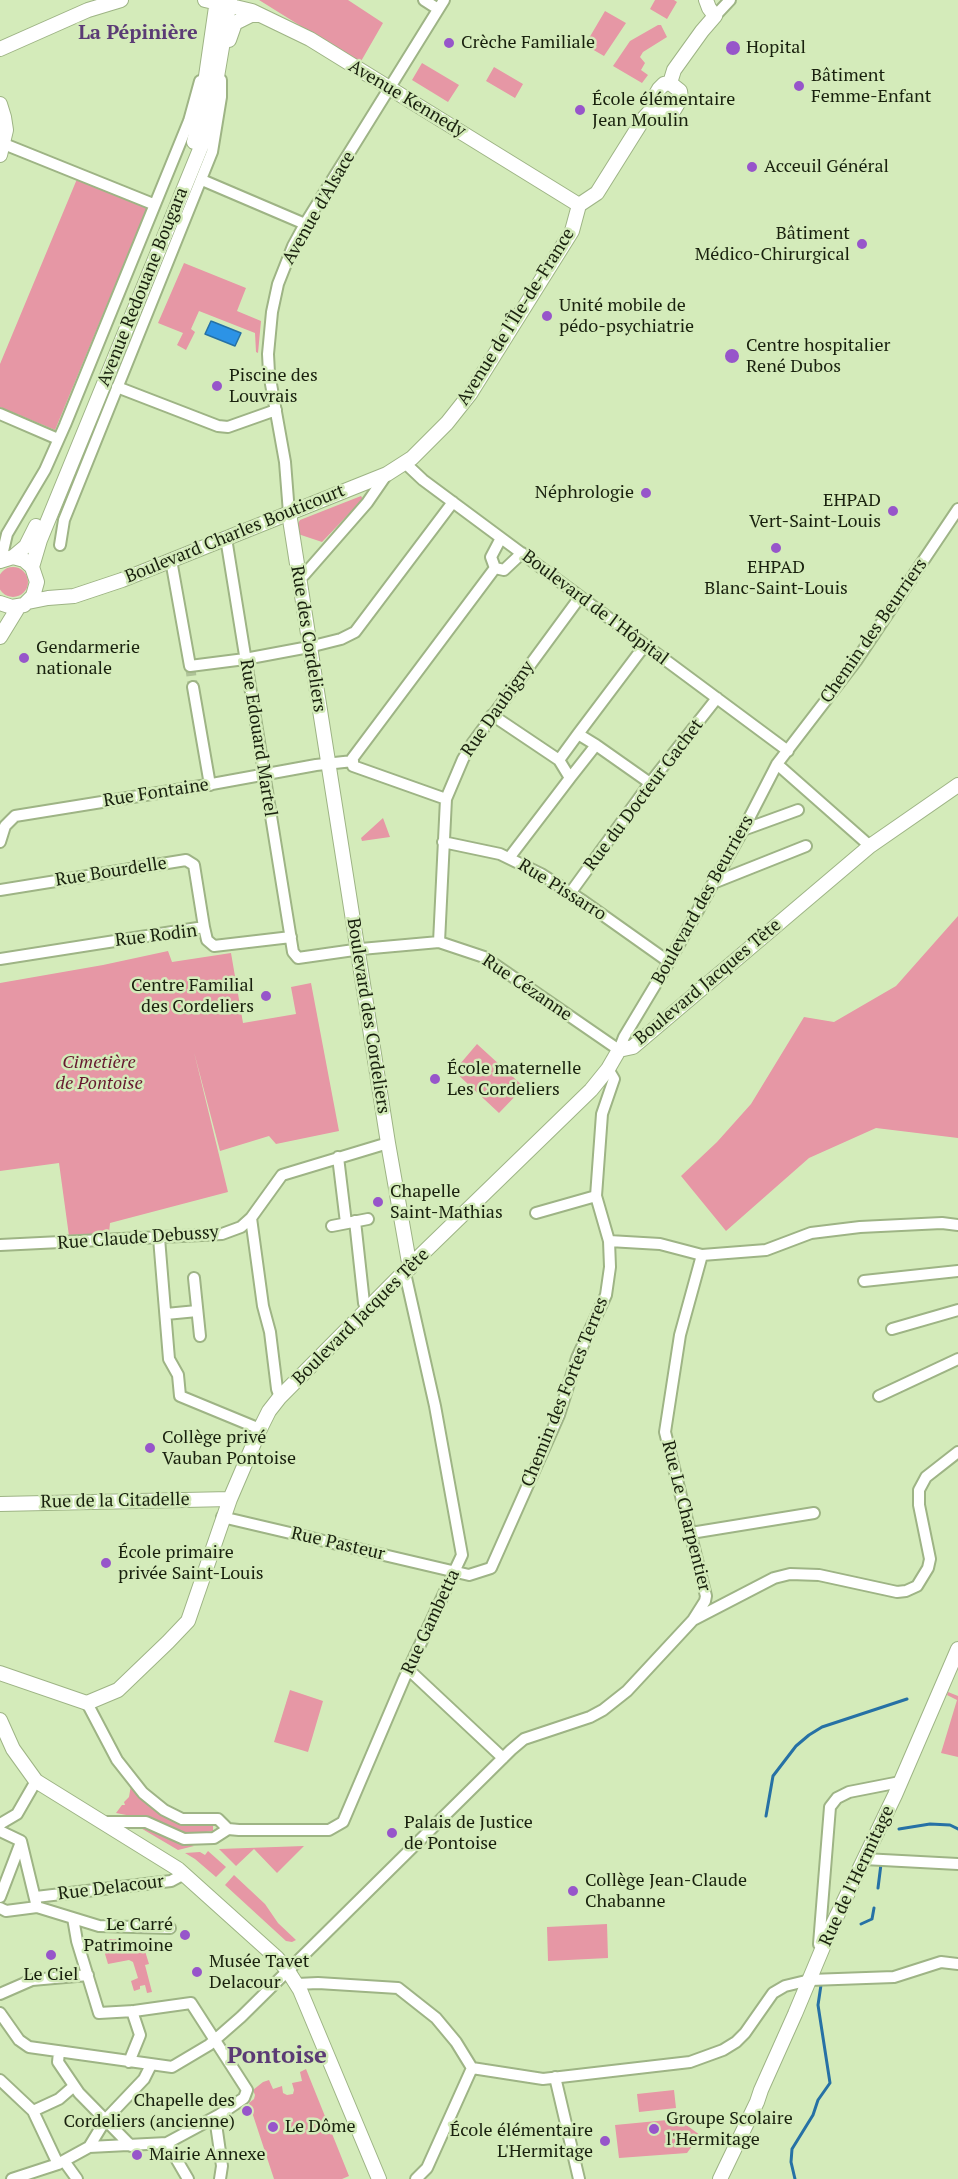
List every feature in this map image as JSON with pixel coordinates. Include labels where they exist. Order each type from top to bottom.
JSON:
[{"type":"street","points":[[0,49],[88,10],[121,0]]},
{"type":"street","points":[[199,0],[208,18],[206,43],[215,56],[235,23],[251,15],[266,17]]},
{"type":"street","points":[[245,0],[266,17]]},
{"type":"street","points":[[424,0],[441,5]]},
{"type":"street","points":[[706,0],[715,16]]},
{"type":"street","points":[[670,83],[674,70],[702,31],[730,0]]},
{"type":"street","points":[[216,80],[221,1]]},
{"type":"street","name":"Avenue Redouane Bougara","points":[[5,559],[26,546],[32,537],[189,157],[198,131],[215,56],[221,1]]},
{"type":"street","name":"Avenue Kennedy","points":[[221,1],[266,17],[310,39],[579,205]]},
{"type":"street","name":"Avenue d'Alsace","points":[[289,513],[285,462],[269,373],[268,354],[272,312],[285,265],[305,224],[441,5]]},
{"type":"street","name":"Avenue Redouane Bougara","points":[[32,567],[35,551],[205,137],[216,80],[215,56]]},
{"type":"street","name":"Avenue Redouane Bougara","points":[[60,545],[64,520],[212,152],[221,97],[215,56]]},
{"type":"street","name":"Avenue Redouane Bougara","points":[[5,559],[7,534],[45,470],[215,56]]},
{"type":"street","points":[[670,83],[680,91],[681,98],[674,110],[667,112],[655,106],[655,96],[664,84],[670,83]]},
{"type":"street","points":[[0,104],[4,117],[2,149],[153,204]]},
{"type":"street","name":"Avenue de l'Île-de-France","points":[[405,463],[447,423],[470,394],[572,231],[579,205],[597,193],[644,118],[655,106]]},
{"type":"street","points":[[202,180],[305,224]]},
{"type":"street","points":[[117,387],[218,426],[228,427],[276,410]]},
{"type":"street","points":[[0,414],[58,438]]},
{"type":"street","name":"Boulevard Charles Bouticourt","points":[[0,603],[12,607],[74,596],[387,474],[405,463]]},
{"type":"street","name":"Boulevard de l'Hôpital","points":[[405,463],[423,480],[788,751]]},
{"type":"street","points":[[299,577],[304,575],[368,503],[387,474]]},
{"type":"street","points":[[171,560],[190,666],[309,647],[341,639],[355,632],[453,502]]},
{"type":"street","name":"Chemin des Beurriers","points":[[788,751],[856,661],[958,509]]},
{"type":"street","name":"Rue des Cordeliers","points":[[289,513],[328,764]]},
{"type":"street","points":[[48,519],[64,520]]},
{"type":"street","name":"Rue Edouard Martel","points":[[226,538],[291,937]]},
{"type":"street","points":[[495,568],[491,557],[501,538]]},
{"type":"street","points":[[495,568],[504,570],[522,553]]},
{"type":"street","points":[[0,637],[36,589],[37,582],[32,567],[24,560],[5,559]]},
{"type":"street","points":[[446,799],[353,766],[352,759],[495,568]]},
{"type":"street","points":[[37,582],[62,597]]},
{"type":"street","name":"Rue Daubigny","points":[[439,942],[446,799],[463,759],[492,715],[580,597]]},
{"type":"street","points":[[559,760],[645,645]]},
{"type":"street","points":[[194,687],[210,785]]},
{"type":"street","name":"Rue du Docteur Gachet","points":[[571,892],[650,783],[717,698]]},
{"type":"street","points":[[492,715],[559,760],[570,778]]},
{"type":"street","points":[[578,734],[650,783]]},
{"type":"street","points":[[509,858],[596,745]]},
{"type":"street","name":"Boulevard des Beurriers","points":[[619,1050],[624,1037],[743,831],[777,764],[788,751]]},
{"type":"street","name":"Rue Fontaine","points":[[0,842],[5,826],[15,816],[353,761]]},
{"type":"street","name":"Boulevard des Cordeliers","points":[[328,764],[408,1270]]},
{"type":"street","points":[[777,764],[870,846]]},
{"type":"street","name":"Boulevard Jacques Tête","points":[[87,1703],[118,1690],[188,1621],[222,1517],[260,1429],[280,1397],[591,1090],[608,1069],[619,1050],[633,1047],[870,846],[958,785]]},
{"type":"street","points":[[743,831],[798,810]]},
{"type":"street","name":"Rue Pissarro","points":[[443,843],[500,854],[541,874],[571,892],[669,962]]},
{"type":"street","points":[[713,883],[806,846]]},
{"type":"street","name":"Rue Bourdelle","points":[[0,890],[186,860],[194,865],[204,927]]},
{"type":"street","name":"Rue Rodin","points":[[0,959],[204,927],[207,940],[214,946],[291,937]]},
{"type":"street","points":[[291,937],[293,952],[298,958],[358,950]]},
{"type":"street","name":"Rue Cézanne","points":[[358,950],[439,942],[483,957],[619,1050]]},
{"type":"street","name":"Chemin des Fortes Terres","points":[[454,1572],[469,1575],[491,1568],[559,1415],[578,1358],[606,1295],[610,1267],[609,1241],[596,1196],[602,1114],[614,1079],[608,1069]]},
{"type":"street","name":"Rue Claude Debussy","points":[[0,1245],[222,1234],[241,1227],[251,1218],[282,1175],[388,1143]]},
{"type":"street","points":[[338,1157],[364,1303],[368,1310]]},
{"type":"street","points":[[536,1213],[596,1196]]},
{"type":"street","points":[[251,1218],[263,1306],[270,1332],[280,1397]]},
{"type":"street","points":[[332,1226],[368,1219]]},
{"type":"street","points":[[609,1241],[660,1244],[702,1255],[766,1250],[811,1233],[860,1227],[942,1223],[958,1225]]},
{"type":"street","points":[[159,1238],[169,1359],[178,1375],[180,1396],[260,1429]]},
{"type":"street","name":"Rue Le Charpentier","points":[[693,1620],[706,1599],[665,1431],[680,1335],[702,1255]]},
{"type":"street","name":"Rue Gambetta","points":[[228,1829],[329,1830],[344,1821],[409,1670],[462,1555],[408,1270]]},
{"type":"street","points":[[864,1281],[958,1271]]},
{"type":"street","points":[[194,1278],[200,1336]]},
{"type":"street","points":[[892,1329],[958,1310]]},
{"type":"street","points":[[166,1314],[197,1311]]},
{"type":"street","points":[[879,1396],[958,1359]]},
{"type":"street","points":[[0,2013],[26,2046],[172,2067],[215,2040],[524,1739],[590,1717],[603,1710],[627,1691],[693,1620],[774,1578],[790,1574],[819,1575],[897,1592],[917,1586],[928,1569],[930,1559],[918,1498],[921,1483],[958,1452]]},
{"type":"street","name":"Rue de la Citadelle","points":[[0,1504],[230,1499]]},
{"type":"street","points":[[691,1533],[814,1513]]},
{"type":"street","name":"Rue Pasteur","points":[[222,1517],[454,1572]]},
{"type":"street","name":"Rue de l'Hermitage","points":[[720,2179],[737,2146],[823,1946],[872,1846],[956,1655]]},
{"type":"street","points":[[409,1670],[503,1758]]},
{"type":"street","points":[[0,1673],[87,1703],[117,1760],[143,1793],[164,1810],[182,1819],[218,1820],[228,1829],[214,1838],[184,1839],[146,1822],[103,1822]]},
{"type":"street","points":[[0,1720],[13,1749],[36,1781],[184,1874],[272,1953],[288,1971],[297,1984],[379,2179]]},
{"type":"street","points":[[0,1824],[17,1814],[36,1781]]},
{"type":"street","points":[[823,1946],[819,1944],[830,1807],[837,1798],[849,1792],[900,1782]]},
{"type":"street","points":[[0,1831],[21,1841],[37,1902],[73,1918],[99,1926],[170,1928]]},
{"type":"street","points":[[0,1897],[21,1841]]},
{"type":"street","points":[[864,1859],[958,1864]]},
{"type":"street","name":"Rue Delacour","points":[[0,1908],[6,1911],[37,1902],[171,1881],[184,1874]]},
{"type":"street","points":[[73,1918],[77,1941],[99,2013],[191,2003],[247,2090],[244,2098],[167,2143],[88,2147]]},
{"type":"street","points":[[297,1984],[318,1983],[398,1988],[436,2018],[456,2042],[472,2067],[543,2079],[703,2059],[736,2042],[773,1993],[785,1986],[810,1980],[894,1977],[941,1962],[958,1964]]},
{"type":"street","points":[[0,1994],[33,1980],[88,1975]]},
{"type":"street","points":[[129,2062],[140,2035],[132,2011]]},
{"type":"street","points":[[59,2052],[58,2062],[74,2086],[131,2146]]},
{"type":"street","points":[[12,2179],[61,2163],[88,2147],[106,2119],[144,2079],[151,2065]]},
{"type":"street","points":[[416,2179],[427,2168],[472,2067]]},
{"type":"street","points":[[555,2077],[579,2179]]},
{"type":"street","points":[[0,2080],[33,2111],[61,2163],[77,2179]]},
{"type":"street","points":[[33,2111],[59,2099],[74,2086]]},
{"type":"street","points":[[215,2117],[222,2166],[220,2179]]},
{"type":"street","points":[[167,2143],[188,2179]]},
{"type":"green space","points":[[259,0],[348,0],[383,23],[360,63]]},
{"type":"green space","points":[[655,0],[677,2],[667,19],[650,9]]},
{"type":"green space","points":[[605,11],[626,23],[604,56],[585,45]]},
{"type":"green space","points":[[661,25],[667,37],[643,52],[640,57],[645,63],[641,70],[648,75],[642,83],[613,66],[630,41]]},
{"type":"green space","points":[[422,63],[459,85],[448,102],[412,80]]},
{"type":"green space","points":[[494,67],[523,84],[515,98],[486,81]]},
{"type":"green space","points":[[77,179],[147,208],[55,430],[0,407],[0,364]]},
{"type":"green space","points":[[184,263],[246,288],[237,311],[261,321],[258,353],[256,352],[255,333],[199,311],[191,329],[195,332],[186,350],[177,345],[183,333],[158,323]]},
{"type":"green space","points":[[361,496],[363,499],[322,542],[298,534],[297,525],[300,520]]},
{"type":"green space","points":[[13,567],[24,571],[28,582],[24,593],[13,597],[2,593],[-2,582],[2,571]]},
{"type":"green space","points":[[383,818],[390,837],[362,841],[361,838]]},
{"type":"green space","points":[[958,916],[958,1138],[876,1128],[809,1158],[726,1231],[681,1176],[717,1142],[751,1104],[804,1017],[834,1022],[896,986]]},
{"type":"green space","name":"Cimetière de Pontoise","points":[[168,951],[172,962],[231,953],[243,1023],[296,1014],[291,987],[311,983],[339,1131],[276,1144],[269,1136],[220,1151],[194,1052],[228,1192],[110,1223],[109,1233],[69,1236],[59,1163],[0,1171],[0,983]]},
{"type":"green space","points":[[477,1044],[524,1087],[499,1113],[454,1071]]},
{"type":"green space","points":[[290,1690],[323,1701],[308,1752],[274,1742]]},
{"type":"green space","points":[[948,1692],[958,1696],[958,1757],[941,1753],[957,1700],[947,1695]]},
{"type":"green space","points":[[131,1785],[143,1799],[210,1824],[213,1826],[213,1831],[182,1835],[147,1819],[116,1813],[122,1805],[125,1805],[124,1802],[129,1797]]},
{"type":"green space","points":[[139,1827],[147,1827],[194,1846],[178,1850]]},
{"type":"green space","points":[[304,1846],[277,1873],[254,1849],[236,1866],[219,1849]]},
{"type":"green space","points":[[208,1851],[226,1867],[216,1877],[185,1853],[200,1852],[205,1855]]},
{"type":"green space","points":[[234,1875],[265,1904],[278,1923],[296,1940],[286,1941],[225,1885]]},
{"type":"green space","points":[[607,1924],[608,1958],[548,1961],[547,1927]]},
{"type":"green space","points":[[120,1939],[122,1944],[131,1942],[137,1953],[145,1951],[149,1964],[145,1965],[152,1992],[147,1993],[145,1985],[134,1991],[131,1981],[138,1978],[133,1962],[129,1960],[108,1964],[105,1954],[107,1951],[101,1952],[100,1940]]},
{"type":"green space","points":[[306,2069],[349,2176],[342,2179],[274,2179],[249,2103],[254,2099],[253,2090],[269,2080],[273,2089],[282,2086],[283,2093],[293,2094],[292,2083],[302,2081],[300,2072]]},
{"type":"green space","points":[[674,2090],[676,2108],[639,2112],[637,2094]]},
{"type":"green space","points":[[678,2119],[700,2135],[687,2153],[619,2158],[615,2125]]},
{"type":"water","points":[[211,321],[241,333],[235,346],[205,334]]},
{"type":"waterway","points":[[766,1816],[773,1776],[796,1746],[809,1735],[822,1727],[907,1699]]},
{"type":"waterway","points":[[899,1829],[930,1824],[950,1825],[958,1829]]},
{"type":"waterway","points":[[878,1888],[881,1864]]},
{"type":"waterway","points":[[861,1924],[872,1919],[874,1908]]},
{"type":"waterway","points":[[795,2179],[791,2162],[792,2149],[813,2115],[818,2100],[830,2083],[818,2005],[821,1985]]},
{"type":"tunnel","points":[[190,666],[193,687]]},
{"type":"place","name":"Crèche Familiale","points":[[449,43]]},
{"type":"place","name":"Hopital","points":[[733,48]]},
{"type":"place","name":"Bâtiment Femme-Enfant","points":[[799,86]]},
{"type":"place","name":"École élémentaire Jean Moulin","points":[[580,110]]},
{"type":"place","name":"Acceuil Général","points":[[752,167]]},
{"type":"place","name":"Bâtiment Médico-Chirurgical","points":[[862,244]]},
{"type":"place","name":"Unité mobile de pédo-psychiatrie","points":[[547,316]]},
{"type":"place","name":"Centre hospitalier René Dubos","points":[[732,356]]},
{"type":"place","name":"Piscine des Louvrais","points":[[217,386]]},
{"type":"place","name":"Néphrologie","points":[[646,493]]},
{"type":"place","name":"EHPAD Vert-Saint-Louis","points":[[893,511]]},
{"type":"place","name":"EHPAD Blanc-Saint-Louis","points":[[776,548]]},
{"type":"place","name":"Gendarmerie nationale","points":[[24,658]]},
{"type":"place","name":"Centre Familial des Cordeliers","points":[[266,996]]},
{"type":"place","name":"École maternelle Les Cordeliers","points":[[435,1079]]},
{"type":"place","name":"Chapelle Saint-Mathias","points":[[378,1202]]},
{"type":"place","name":"Collège privé Vauban Pontoise","points":[[150,1448]]},
{"type":"place","name":"École primaire privée Saint-Louis","points":[[106,1563]]},
{"type":"place","name":"Palais de Justice de Pontoise","points":[[392,1833]]},
{"type":"place","name":"Collège Jean-Claude Chabanne","points":[[573,1891]]},
{"type":"place","name":"Le Carré Patrimoine","points":[[185,1935]]},
{"type":"place","name":"Le Ciel","points":[[51,1955]]},
{"type":"place","name":"Musée Tavet Delacour","points":[[197,1972]]},
{"type":"place","name":"Chapelle des Cordeliers (ancienne)","points":[[247,2111]]},
{"type":"place","name":"Le Dôme","points":[[273,2127]]},
{"type":"place","name":"Groupe Scolaire l'Hermitage","points":[[654,2129]]},
{"type":"place","name":"École élémentaire L'Hermitage","points":[[605,2141]]},
{"type":"place","name":"Mairie Annexe","points":[[137,2155]]},
{"type":"district","name":"La Pépinière","points":[[138,33]]},
{"type":"district","name":"Pontoise","points":[[277,2056]]}]
